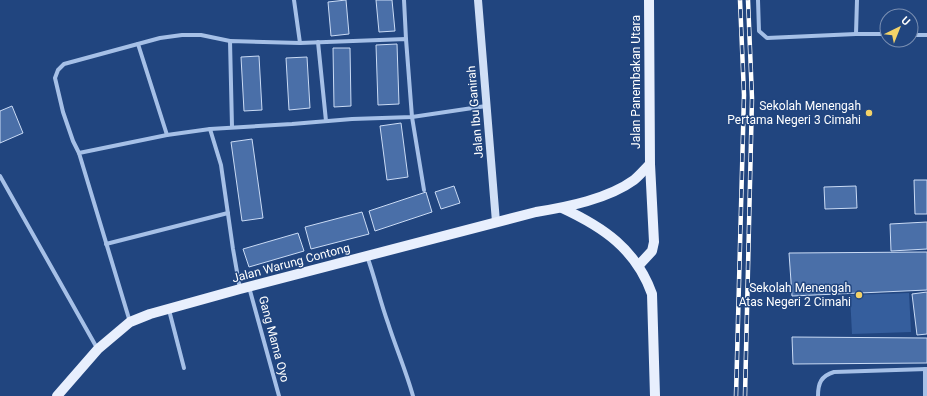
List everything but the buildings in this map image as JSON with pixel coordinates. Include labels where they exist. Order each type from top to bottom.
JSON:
[{"type":"main road","name":"Jalan Ibu Ganirah","points":[[478,0],[496,222]]},
{"type":"main road","name":"Jalan Panembakan Utara","points":[[638,265],[646,259],[652,251],[654,242],[650,164],[648,0]]},
{"type":"main road","name":"Jalan Warung Contong","points":[[57,396],[98,349],[130,322],[169,309],[245,288],[496,222],[536,212],[562,208],[612,192],[633,180],[650,164]]},
{"type":"main road","points":[[562,208],[584,218],[603,230],[617,242],[638,265],[647,279],[652,294],[655,396]]},
{"type":"street","points":[[294,0],[300,43]]},
{"type":"street","points":[[404,0],[412,117],[424,190]]},
{"type":"street","points":[[758,0],[759,31],[767,38],[879,34]]},
{"type":"street","points":[[856,0],[856,34]]},
{"type":"street","points":[[130,322],[79,153],[73,141],[64,112],[55,78],[58,70],[64,64],[160,38],[182,36],[201,35],[230,41],[300,43],[406,39]]},
{"type":"street","points":[[230,41],[232,127]]},
{"type":"street","points":[[318,42],[326,121]]},
{"type":"street","points":[[138,44],[167,135]]},
{"type":"street","points":[[79,153],[167,135],[210,129],[371,118],[412,117],[486,106]]},
{"type":"street","name":"Gang Mama Oyo","points":[[210,129],[221,166],[228,213],[245,288],[279,396]]},
{"type":"street","points":[[0,176],[98,349]]},
{"type":"street","points":[[106,244],[228,213]]},
{"type":"street","points":[[367,256],[413,396]]},
{"type":"street","points":[[169,309],[184,368]]},
{"type":"street","points":[[818,396],[818,386],[822,379],[834,372],[926,370],[925,396]]},
{"type":"shaded area","points":[[909,293],[911,332],[852,334],[850,295]]},
{"type":"railway","points":[[736,396],[744,95],[740,0]]},
{"type":"railway","points":[[745,396],[752,98],[748,0]]},
{"type":"place","name":"Sekolah Menengah Pertama Negeri 3 Cimahi","points":[[869,113]]},
{"type":"place","name":"Sekolah Menengah Atas Negeri 2 Cimahi","points":[[859,295]]}]
